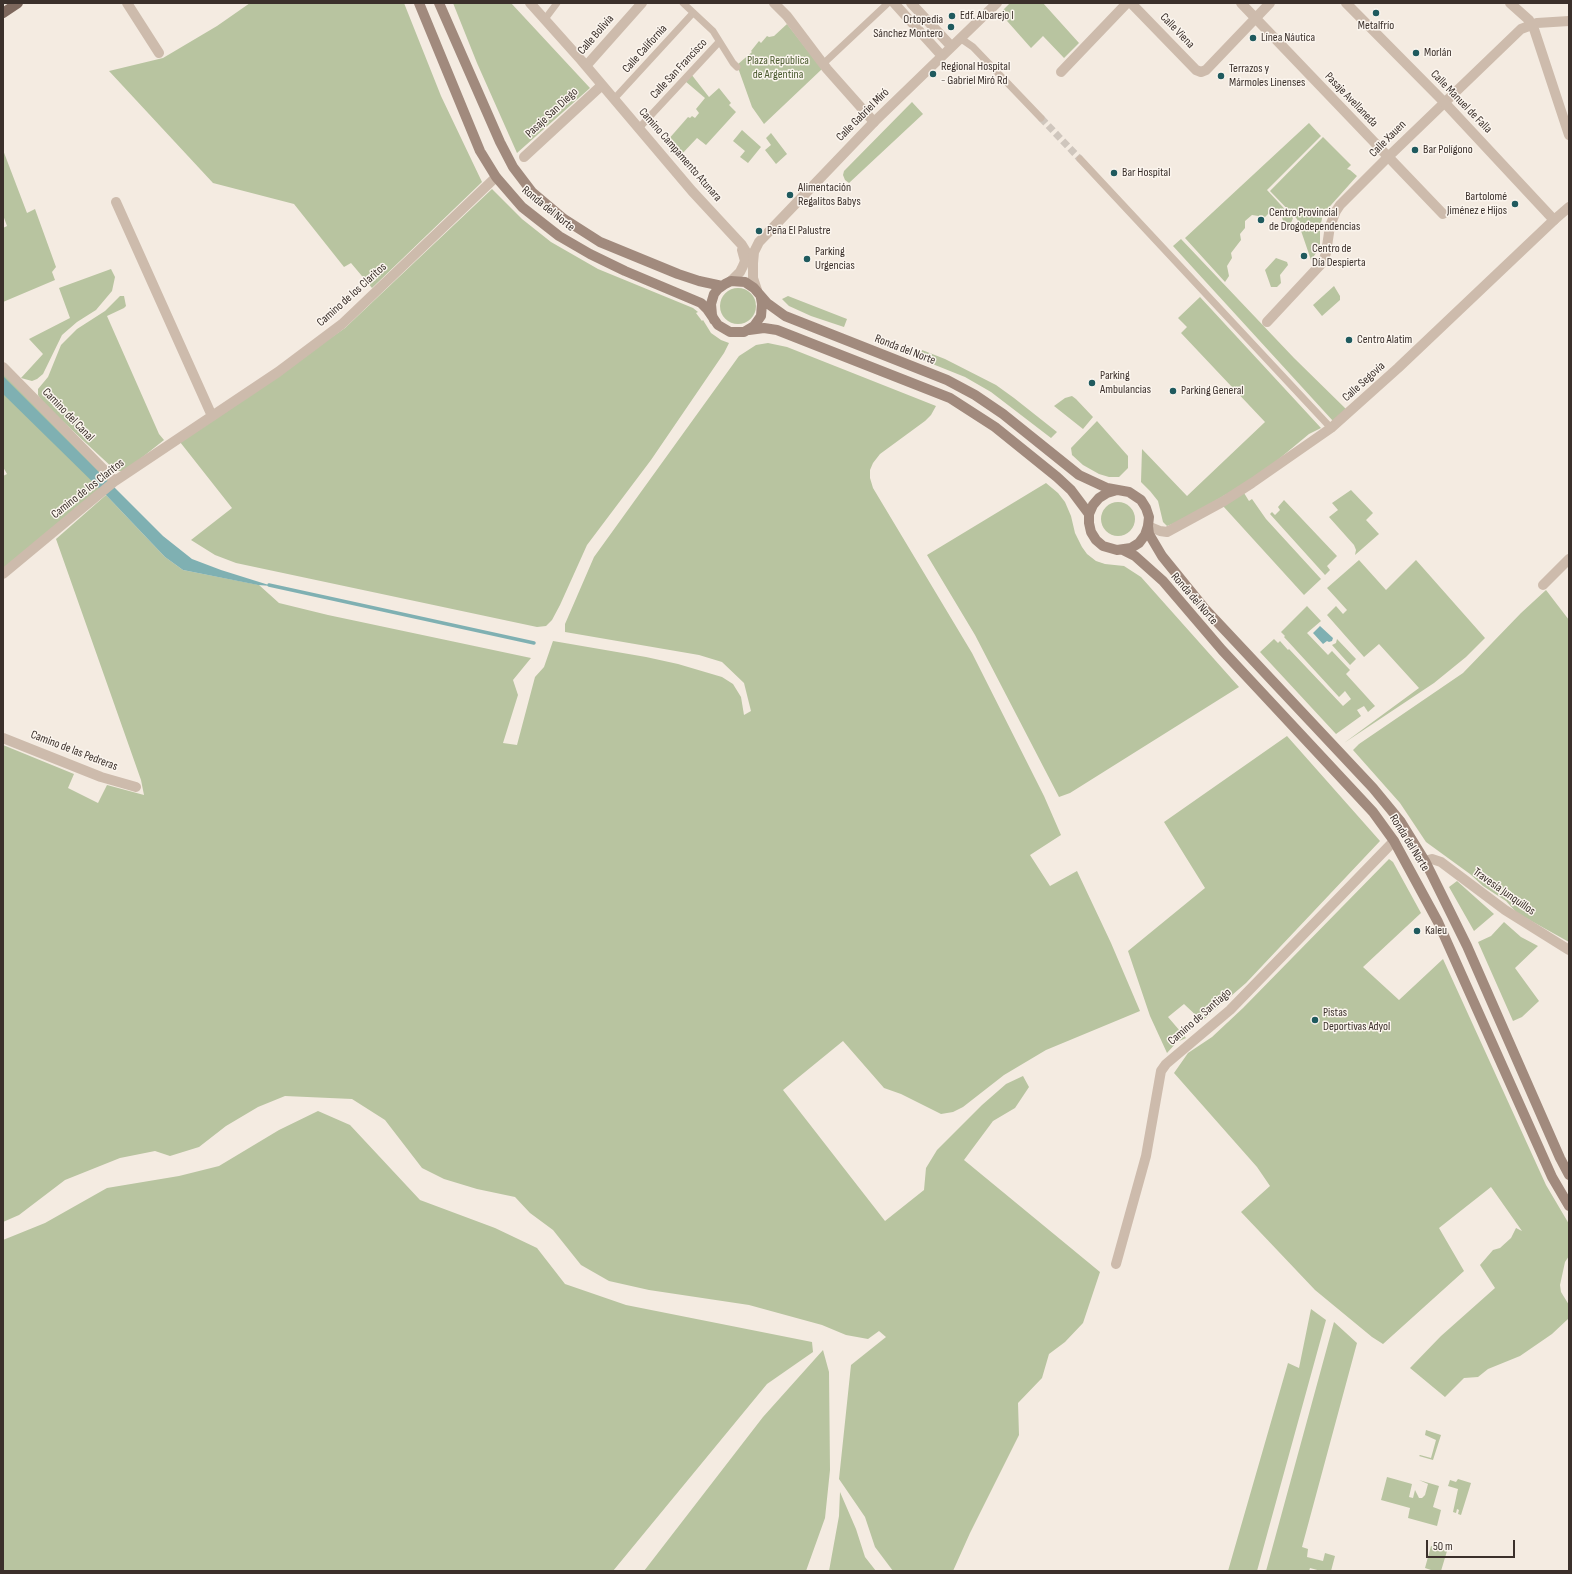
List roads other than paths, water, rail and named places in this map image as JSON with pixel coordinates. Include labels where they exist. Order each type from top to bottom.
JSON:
[{"type":"main road","points":[[3,13],[18,3]]},
{"type":"main road","name":"Ronda del Norte","points":[[419,3],[480,151],[496,177],[522,207],[559,236],[590,254],[625,271],[701,303],[718,325],[730,332],[737,333],[764,328],[777,330],[950,398],[995,427],[1057,477],[1071,490],[1089,514]]},
{"type":"main road","name":"Ronda del Norte","points":[[439,3],[479,95],[520,162],[532,192],[564,219],[600,242],[678,274],[706,283],[745,282],[785,316],[947,380],[975,395],[1003,414],[1079,475],[1105,487],[1117,490]]},
{"type":"main road","points":[[714,320],[711,304],[714,294],[726,283]]},
{"type":"main road","points":[[749,330],[758,322],[761,316],[762,304],[759,294]]},
{"type":"main road","points":[[1117,490],[1129,492],[1141,500],[1149,517],[1145,535],[1139,543],[1131,548],[1123,550],[1112,550],[1103,546],[1096,540],[1091,532],[1089,523],[1089,514],[1093,505],[1107,492],[1117,490]]},
{"type":"main road","name":"Ronda del Norte","points":[[1148,526],[1149,534],[1156,547],[1174,572],[1205,609],[1373,788],[1401,822],[1425,861],[1467,946],[1560,1158],[1569,1175]]},
{"type":"main road","name":"Ronda del Norte","points":[[1123,550],[1135,556],[1163,581],[1222,650],[1373,812],[1394,841],[1438,922],[1552,1177],[1569,1206]]},
{"type":"street","points":[[127,3],[159,52]]},
{"type":"street","points":[[530,3],[586,66]]},
{"type":"street","points":[[545,19],[557,3]]},
{"type":"street","name":"Calle Bolivia","points":[[586,66],[642,3]]},
{"type":"street","points":[[683,3],[713,32],[737,67]]},
{"type":"street","points":[[774,3],[787,16],[823,64],[874,122]]},
{"type":"street","points":[[823,64],[888,3]]},
{"type":"street","points":[[894,3],[942,56]]},
{"type":"street","points":[[911,3],[951,46]]},
{"type":"street","name":"Calle Gabriel Miró","points":[[753,263],[754,252],[759,242],[874,122],[951,46],[998,3]]},
{"type":"street","points":[[1061,72],[1127,3]]},
{"type":"street","name":"Calle Viena","points":[[1131,3],[1196,70],[1201,72],[1206,70],[1255,18]]},
{"type":"street","name":"Pasaje Avellaneda","points":[[1241,3],[1443,214]]},
{"type":"street","points":[[1255,18],[1270,3]]},
{"type":"street","name":"Calle Manuel de Falla","points":[[1346,3],[1444,102],[1554,220]]},
{"type":"street","points":[[1510,3],[1532,24],[1569,135]]},
{"type":"street","name":"Calle California","points":[[614,99],[692,13]]},
{"type":"street","name":"Calle Xauen","points":[[1268,322],[1323,262],[1326,253],[1330,226],[1340,205],[1388,157],[1521,29],[1532,24],[1569,21]]},
{"type":"street","points":[[960,38],[973,47],[1041,118]]},
{"type":"street","name":"Calle San Francisco","points":[[639,128],[702,58],[719,42]]},
{"type":"street","name":"Camino Campamento Atunara","points":[[586,66],[692,191],[745,248],[753,263]]},
{"type":"street","name":"Pasaje San Diego","points":[[520,162],[602,85]]},
{"type":"street","points":[[1080,159],[1331,428]]},
{"type":"street","name":"Camino de los Claritos","points":[[3,574],[115,481],[278,372],[342,324],[496,177]]},
{"type":"street","points":[[116,202],[212,416]]},
{"type":"street","name":"Calle Segovia","points":[[1148,526],[1167,532],[1224,501],[1331,428],[1398,368],[1569,207]]},
{"type":"street","name":"Camino Campamento Atunara","points":[[726,283],[740,272],[745,261],[739,242]]},
{"type":"street","points":[[753,263],[753,278],[759,294]]},
{"type":"street","name":"Camino del Canal","points":[[3,367],[115,481]]},
{"type":"street","points":[[1543,585],[1569,559]]},
{"type":"street","name":"Camino de las Pedreras","points":[[3,738],[101,777],[136,787]]},
{"type":"street","name":"Camino de Santiago","points":[[1116,1264],[1146,1156],[1161,1071],[1166,1064],[1230,1010],[1394,841]]},
{"type":"street","name":"Travesía Junquillos","points":[[1425,861],[1435,859],[1446,865],[1505,910],[1569,950]]},
{"type":"water","points":[[3,376],[163,536],[192,559],[272,586],[258,585],[183,570],[165,557],[106,495],[3,394]]},
{"type":"water","points":[[1320,626],[1333,638],[1332,641],[1327,641],[1323,644],[1313,633]]},
{"type":"waterway","points":[[269,585],[534,643]]},
{"type":"tunnel","points":[[1041,118],[1080,159]]},
{"type":"place","name":"Metalfrío","points":[[1376,13]]},
{"type":"place","name":"Edf. Albarejo I","points":[[952,16]]},
{"type":"place","name":"Ortopedia Sánchez Montero","points":[[951,27]]},
{"type":"place","name":"Línea Náutica","points":[[1253,38]]},
{"type":"place","name":"Morlán","points":[[1416,53]]},
{"type":"place","name":"Regional Hospital - Gabriel Miró Rd","points":[[933,74]]},
{"type":"place","name":"Terrazos y Mármoles Linenses","points":[[1221,76]]},
{"type":"place","name":"Bar Polígono","points":[[1415,150]]},
{"type":"place","name":"Bar Hospital","points":[[1114,173]]},
{"type":"place","name":"Alimentación Regalitos Babys","points":[[790,195]]},
{"type":"place","name":"Bartolomé Jiménez e Hijos","points":[[1515,204]]},
{"type":"place","name":"Centro Provincial de Drogodependencias","points":[[1261,220]]},
{"type":"place","name":"Peña El Palustre","points":[[759,231]]},
{"type":"place","name":"Centro de Día Despierta","points":[[1304,256]]},
{"type":"place","name":"Parking Urgencias","points":[[807,259]]},
{"type":"place","name":"Centro Alatim","points":[[1349,340]]},
{"type":"place","name":"Parking Ambulancias","points":[[1092,383]]},
{"type":"place","name":"Parking General","points":[[1173,391]]},
{"type":"place","name":"Kaleu","points":[[1417,931]]},
{"type":"place","name":"Pistas Deportivas Adyol","points":[[1315,1020]]},
{"type":"park label","name":"Plaza República de Argentina","points":[[778,68]]}]
